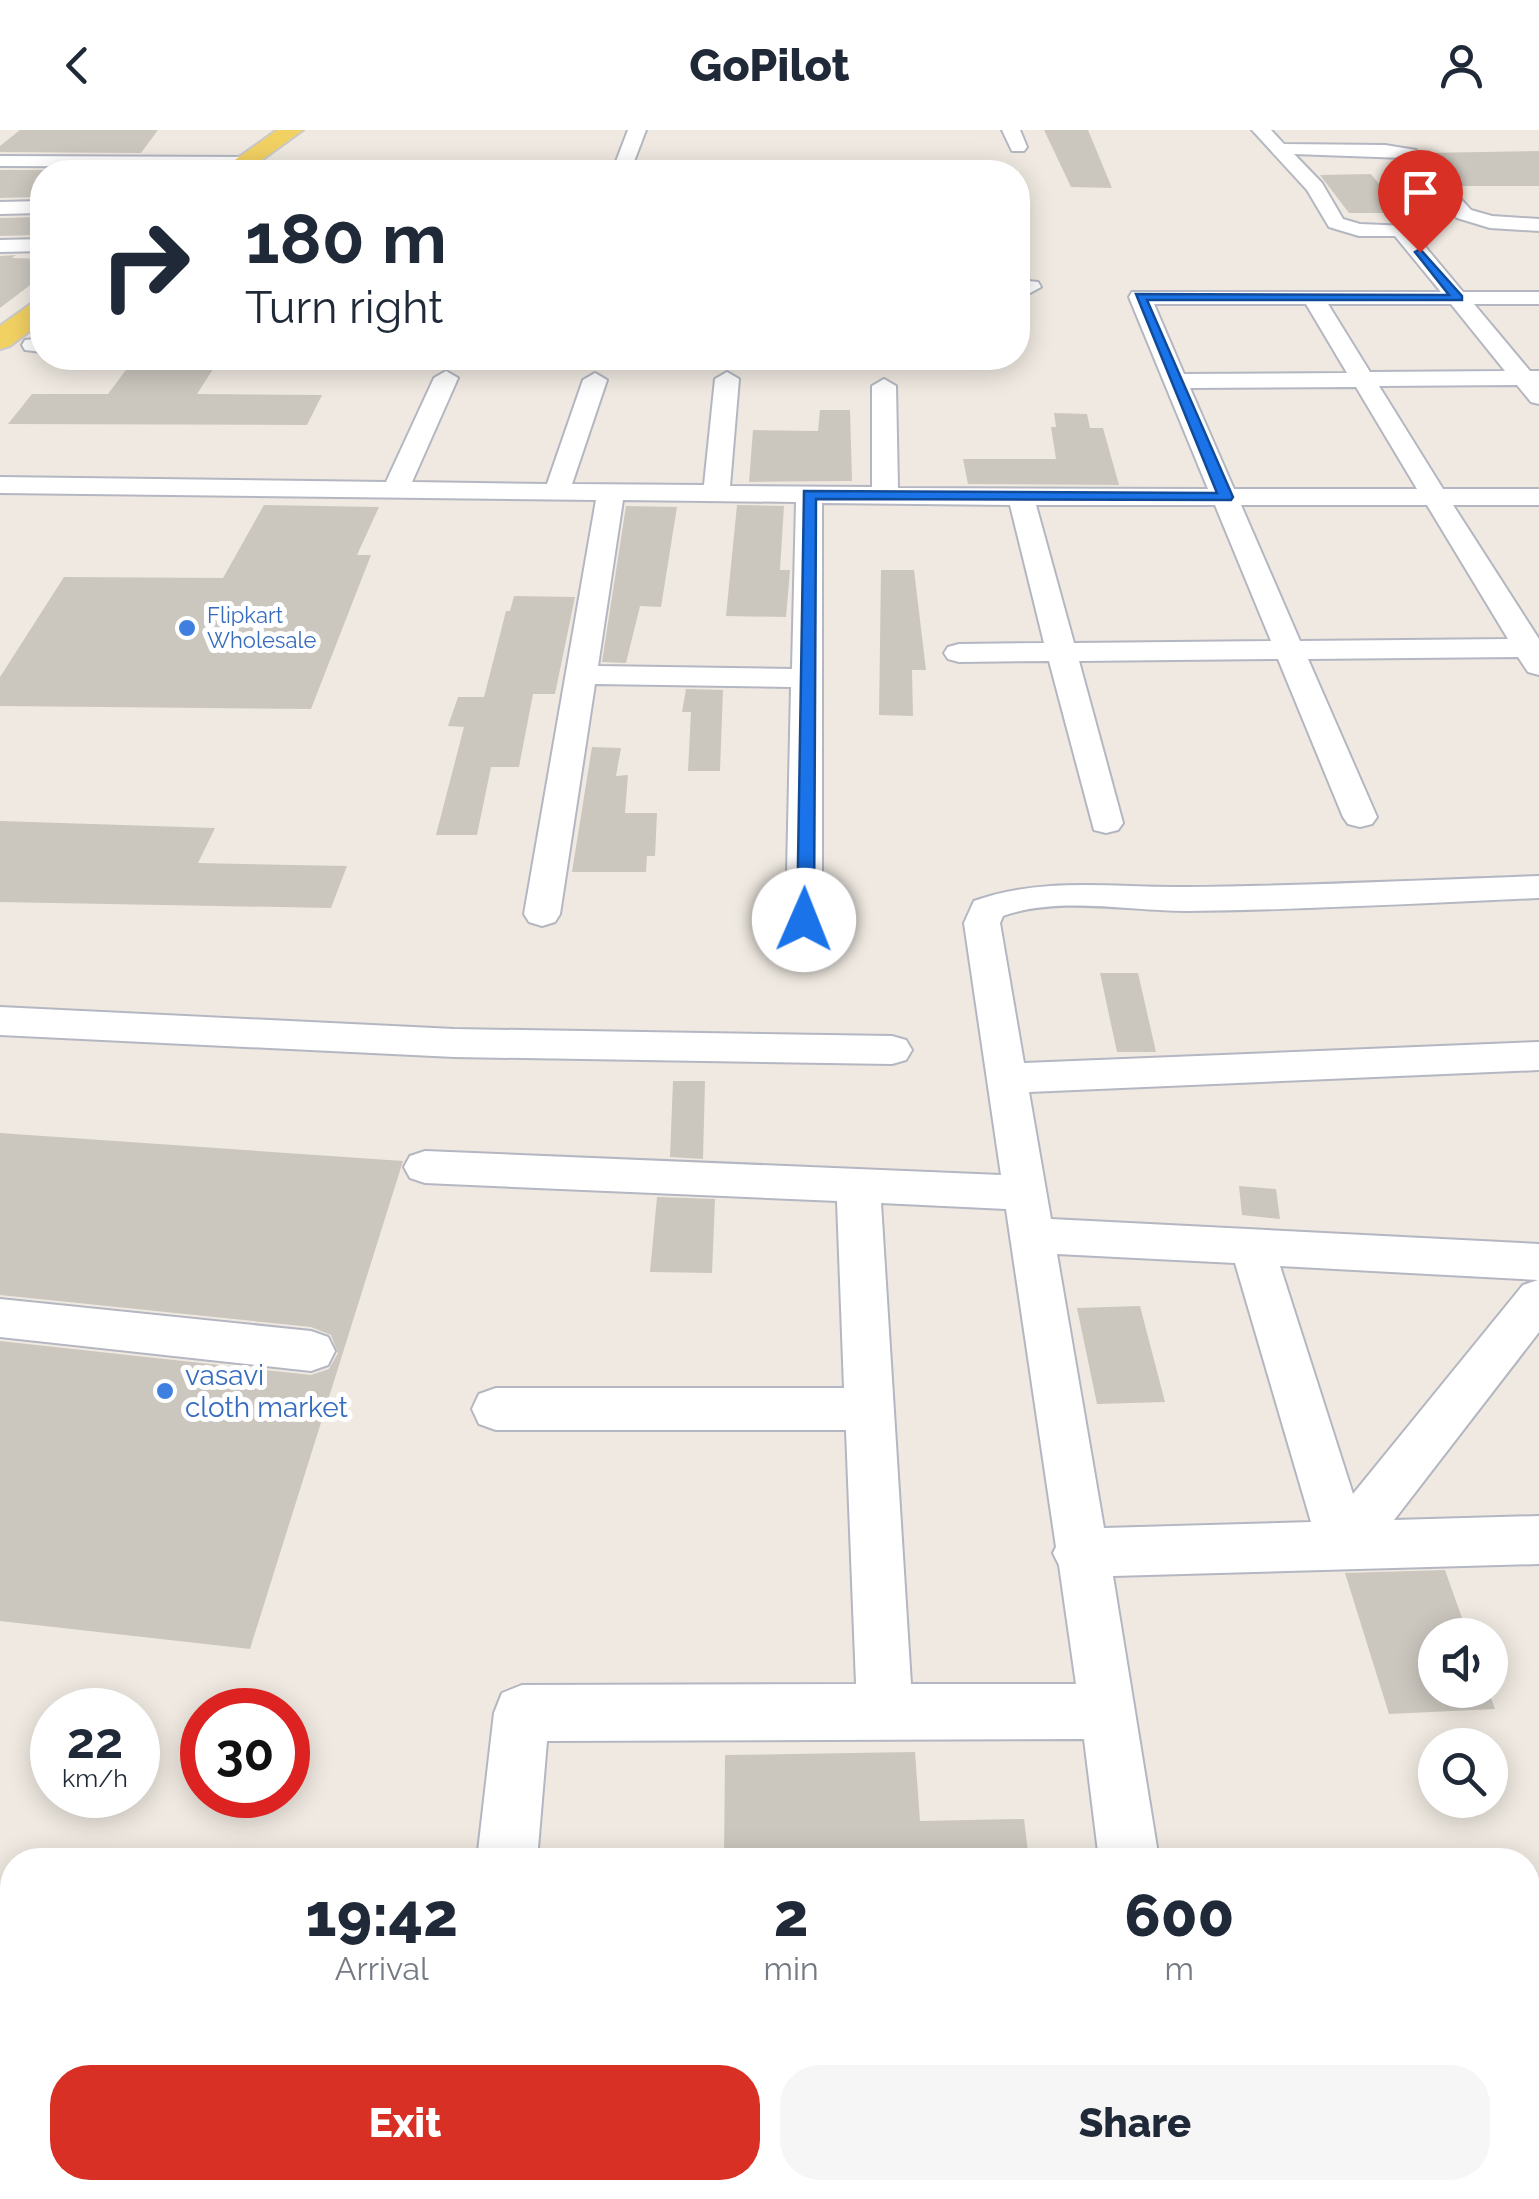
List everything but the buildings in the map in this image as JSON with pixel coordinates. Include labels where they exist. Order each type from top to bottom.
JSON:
[{"type":"main road","points":[[256,160],[302,133]]},
{"type":"main road","points":[[0,368],[22,338]]},
{"type":"street","points":[[625,160],[634,130],[655,130]]},
{"type":"street","points":[[1261,130],[1315,187],[1336,222],[1359,230],[1401,230],[1534,384]]},
{"type":"street","points":[[1280,149],[1385,150],[1410,154],[1464,214],[1517,226],[1539,224]]},
{"type":"street","points":[[0,161],[30,162]]},
{"type":"street","points":[[0,208],[30,207]]},
{"type":"street","points":[[1517,226],[1539,248]]},
{"type":"street","points":[[0,246],[30,245]]},
{"type":"street","points":[[1360,817],[1140,296],[1539,298]]},
{"type":"street","points":[[1313,298],[1535,654]]},
{"type":"street","points":[[394,492],[446,378]]},
{"type":"street","points":[[717,492],[727,379]]},
{"type":"street","points":[[1176,380],[1363,379],[1534,384]]},
{"type":"street","points":[[557,491],[595,380]]},
{"type":"street","points":[[884,386],[885,495]]},
{"type":"street","points":[[0,485],[1021,497],[1539,497]]},
{"type":"street","points":[[542,914],[611,492]]},
{"type":"street","points":[[804,920],[809,494]]},
{"type":"street","points":[[1021,497],[1106,823]]},
{"type":"street","points":[[960,653],[1289,650],[1535,654]]},
{"type":"street","points":[[581,675],[807,678]]},
{"type":"street","points":[[1127,1848],[982,923],[987,909],[1006,900],[1539,888]]},
{"type":"street","points":[[0,1021],[454,1042],[892,1050]]},
{"type":"street","points":[[1008,1078],[1539,1056]]},
{"type":"street","points":[[425,1167],[858,1186],[1252,1247],[1539,1262]]},
{"type":"street","points":[[858,1186],[885,1712]]},
{"type":"street","points":[[1252,1247],[1344,1545]]},
{"type":"street","points":[[1344,1545],[1539,1298]]},
{"type":"street","points":[[0,1318],[312,1351]]},
{"type":"street","points":[[496,1409],[871,1409]]},
{"type":"street","points":[[1079,1553],[1539,1540]]},
{"type":"street","points":[[508,1848],[522,1713],[1108,1711]]},
{"type":"place","name":"Flipkart Wholesale","points":[[187,628]]},
{"type":"place","name":"vasavi cloth market","points":[[165,1391]]},
{"type":"route","points":[[804,920],[809,494],[1226,497],[1140,296],[1458,298],[1420,252]]}]
